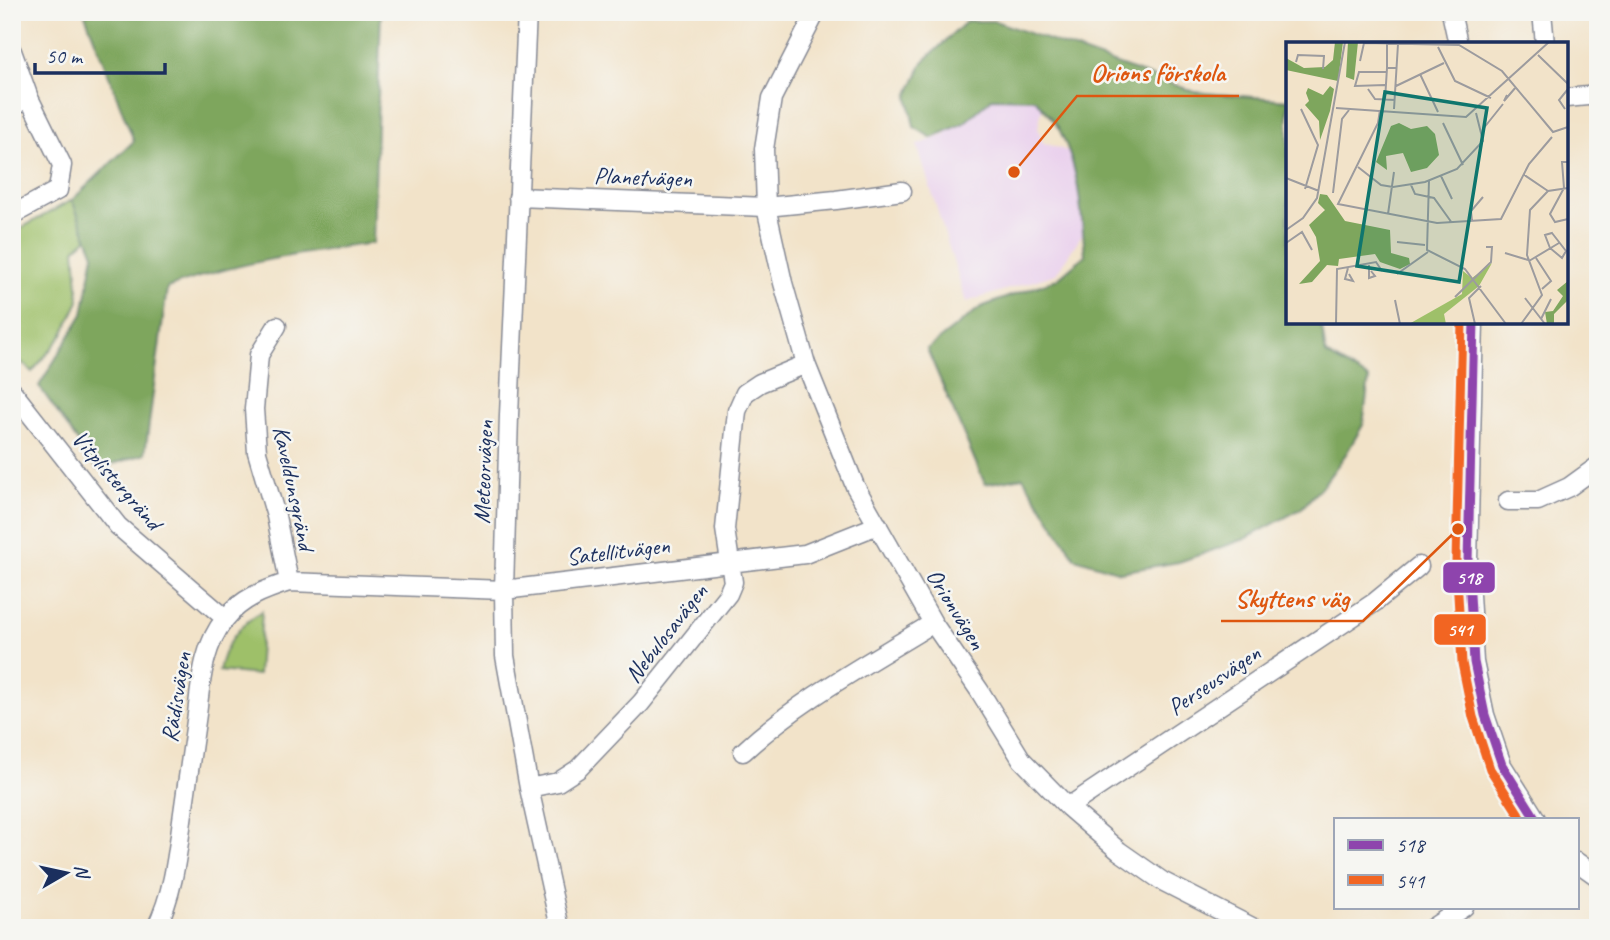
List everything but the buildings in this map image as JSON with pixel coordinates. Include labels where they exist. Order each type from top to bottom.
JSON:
[{"type":"street","name":"Meteorvägen","points":[[527,12],[504,590],[505,656],[529,788],[560,928]]},
{"type":"street","name":"Orionvägen","points":[[816,12],[772,98],[764,149],[766,207],[782,282],[806,364],[850,475],[933,623],[1022,760],[1068,807],[1119,851],[1162,881],[1254,928]]},
{"type":"street","points":[[1451,12],[1458,42]]},
{"type":"street","points":[[1542,12],[1545,42]]},
{"type":"street","points":[[12,51],[20,102],[62,165],[58,190],[12,215]]},
{"type":"street","points":[[1568,98],[1598,95]]},
{"type":"street","points":[[766,207],[836,201],[902,191]]},
{"type":"street","name":"Planetvägen","points":[[518,197],[766,207]]},
{"type":"street","points":[[1474,324],[1468,561],[1474,662],[1485,715],[1502,765],[1535,818]]},
{"type":"street","name":"Kaveldunsgränd","points":[[277,326],[259,355],[254,409],[257,452],[276,516],[289,582]]},
{"type":"street","name":"Nebulosavägen","points":[[529,788],[558,782],[578,769],[641,703],[728,594],[733,582],[725,530],[737,411],[745,393],[760,383],[806,364]]},
{"type":"street","name":"Vitplistergränd","points":[[12,391],[118,526],[225,618]]},
{"type":"street","points":[[1508,501],[1538,500],[1569,487],[1598,466]]},
{"type":"street","name":"Satellitvägen","points":[[358,583],[504,590],[805,554],[878,525]]},
{"type":"street","name":"Perseusvägen","points":[[1068,807],[1375,602],[1419,566]]},
{"type":"street","name":"Rädisvägen","points":[[156,928],[164,913],[175,871],[202,675],[209,643],[225,618],[251,596],[289,582],[358,583]]},
{"type":"street","points":[[743,752],[772,725],[803,702],[933,623]]},
{"type":"street","points":[[1578,863],[1598,877]]},
{"type":"street","points":[[1432,928],[1462,908]]},
{"type":"shaded area","points":[[995,64],[1049,76],[1038,128],[1043,143],[1090,158],[1114,186],[1056,274],[966,302],[917,145],[945,135]]},
{"type":"green space","points":[[84,12],[381,12],[373,243],[243,265],[167,288],[145,454],[97,469],[39,386],[83,314],[94,254],[72,200],[134,141]]},
{"type":"green space","points":[[967,21],[995,21],[1195,92],[1286,100],[1286,324],[1321,324],[1326,354],[1369,379],[1363,425],[1346,454],[1301,509],[1245,539],[1179,562],[1120,572],[1075,558],[1023,477],[985,484],[927,349],[981,307],[1057,279],[1085,255],[1081,207],[1066,144],[1057,125],[1035,99],[992,98],[964,123],[932,138],[914,127],[908,96],[923,62]]},
{"type":"green space","points":[[72,200],[87,238],[75,249],[79,301],[62,336],[32,372],[12,353],[12,233]]},
{"type":"green space","points":[[262,611],[258,675],[219,671],[221,661],[234,636],[246,622]]},
{"type":"transit line","name":"541","points":[[1462,324],[1456,561],[1462,663],[1473,717],[1490,769],[1521,818]]},
{"type":"transit line","name":"518","points":[[1474,324],[1468,561],[1474,662],[1485,715],[1502,765],[1535,818]]},
{"type":"place","name":"Orions förskola","points":[[1014,172]]},
{"type":"place","name":"Skyttens väg","points":[[1458,529]]}]
